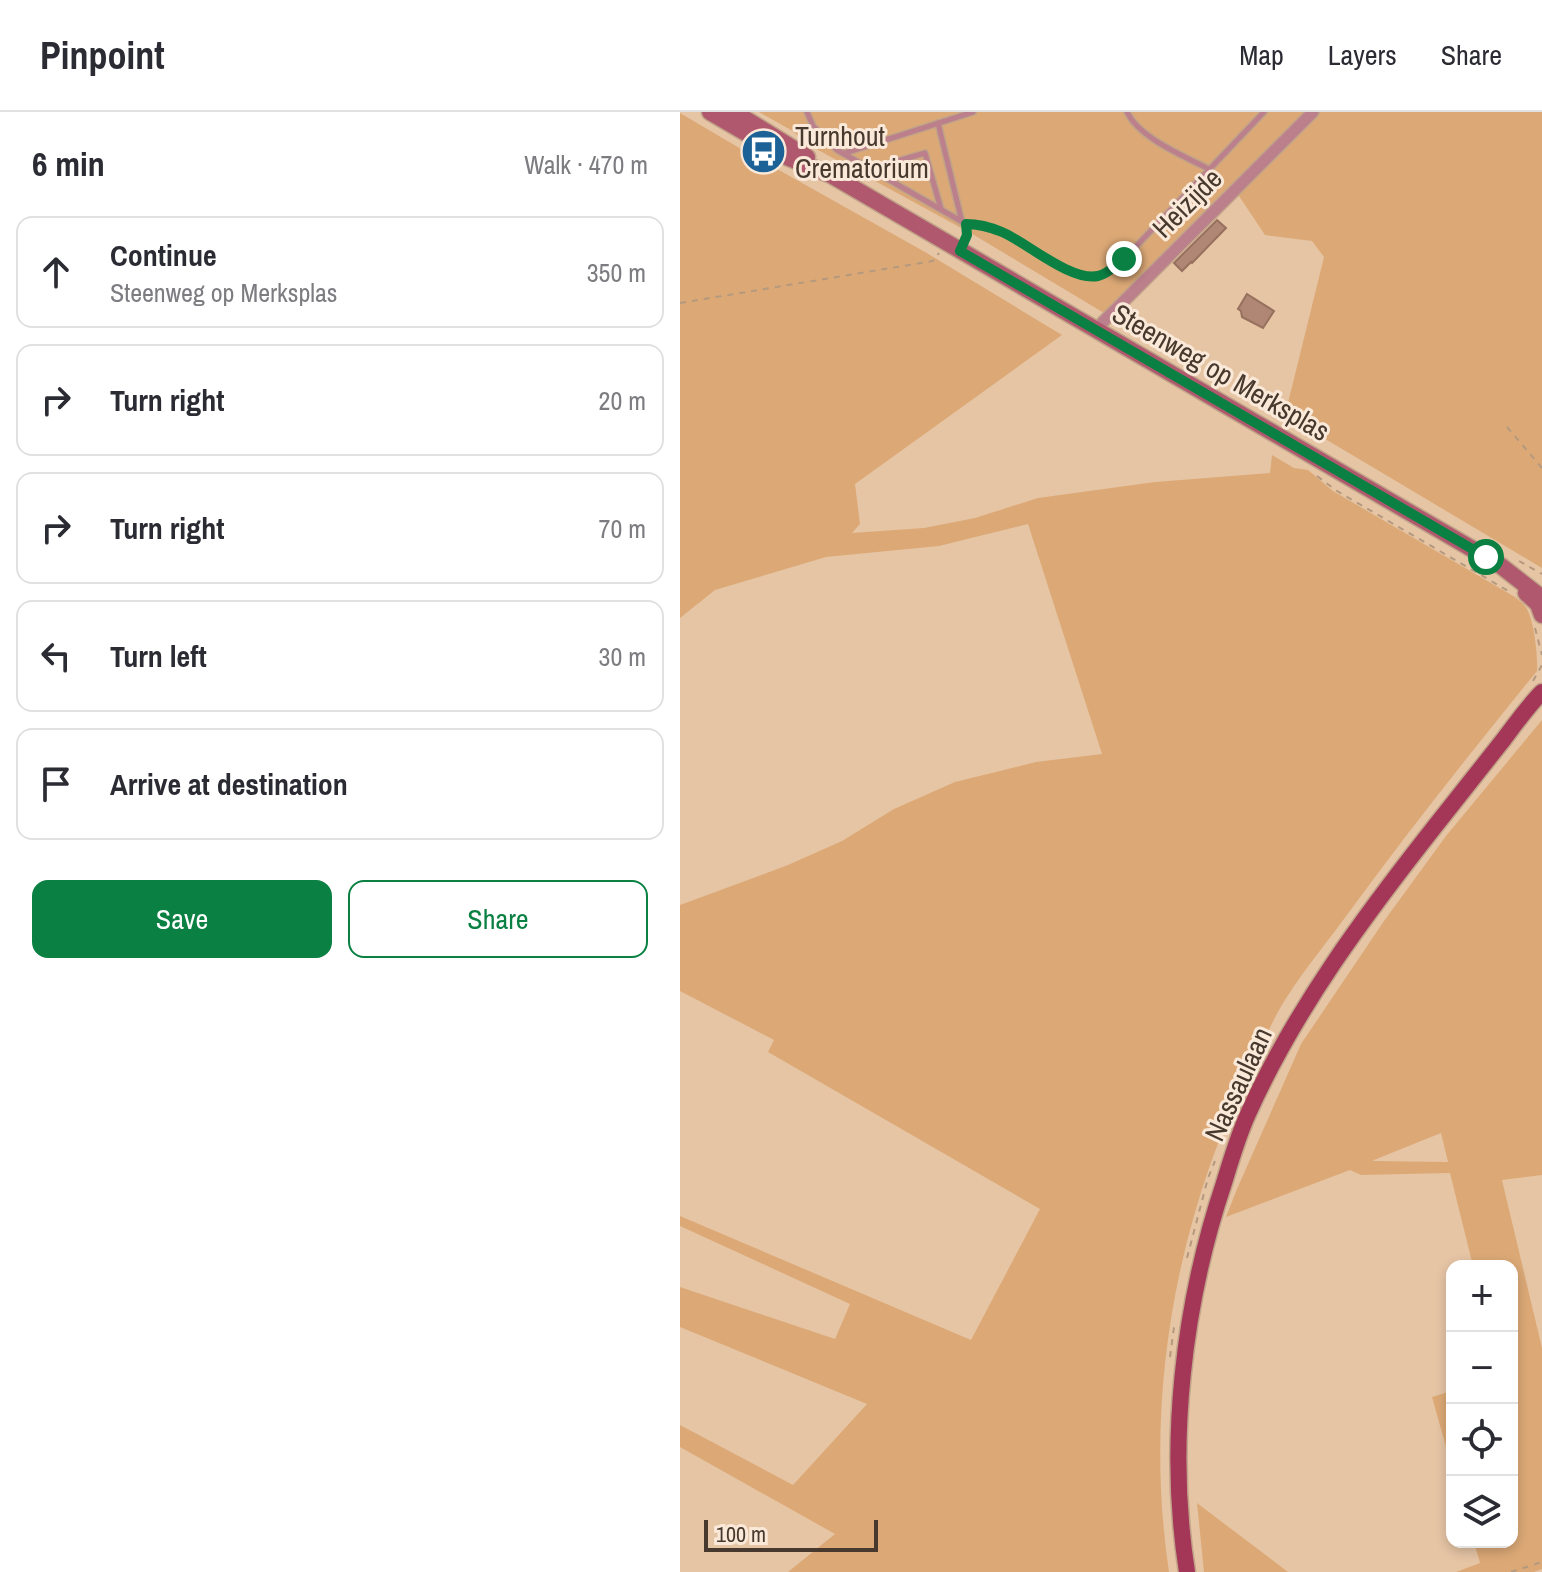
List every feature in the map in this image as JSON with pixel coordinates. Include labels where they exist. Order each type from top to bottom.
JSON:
[{"type":"main road","name":"Steenweg op Merksplas","points":[[710,112],[789,158],[831,175]]},
{"type":"main road","name":"Steenweg op Merksplas","points":[[734,112],[785,142],[831,175],[1501,566]]},
{"type":"main road","points":[[1486,557],[1538,604],[1537,618]]},
{"type":"main road","points":[[1501,566],[1542,587]]},
{"type":"main road","points":[[1501,566],[1542,598]]},
{"type":"main road","name":"Nassaulaan","points":[[1187,1572],[1181,1521],[1179,1444],[1184,1359],[1210,1221],[1248,1115],[1290,1034],[1355,933],[1538,690]]},
{"type":"street","name":"Heizijde","points":[[1097,330],[1313,112]]},
{"type":"lane","points":[[807,112],[813,126],[844,154],[941,210],[964,223],[979,224],[1004,233],[1050,261],[1096,277],[1124,259],[1264,112]]},
{"type":"lane","points":[[844,154],[973,112]]},
{"type":"lane","points":[[1127,112],[1146,135],[1209,169]]},
{"type":"lane","points":[[938,123],[967,235],[954,247]]},
{"type":"lane","points":[[870,169],[925,153],[941,210]]},
{"type":"path","points":[[680,303],[933,261],[954,247]]},
{"type":"path","points":[[1507,427],[1542,468]]},
{"type":"path","points":[[1537,618],[1542,655]]},
{"type":"path","points":[[1538,690],[1542,665]]},
{"type":"path","points":[[1187,1258],[1208,1178],[1218,1153]]},
{"type":"path","points":[[1170,1355],[1174,1327]]},
{"type":"path","points":[[1511,1572],[1542,1562]]},
{"type":"shaded area","points":[[759,112],[1306,112],[1104,313],[974,235],[809,145],[791,130]]},
{"type":"shaded area","points":[[1318,112],[1542,112],[1542,568],[1285,415],[1324,257],[1312,241],[1265,235],[1237,193]]},
{"type":"shaded area","points":[[680,113],[925,252],[1062,335],[855,484],[860,524],[852,533],[924,528],[975,518],[1038,498],[1155,482],[1270,473],[1272,455],[1294,468],[1308,470],[1333,491],[1515,597],[1525,606],[1531,619],[1537,671],[1415,825],[1282,1004],[1227,1121],[1204,1183],[1172,1310],[1160,1441],[1162,1507],[1169,1572],[788,1572],[835,1534],[680,1447],[680,1425],[793,1485],[867,1404],[680,1327],[680,1287],[835,1339],[850,1304],[680,1226],[680,1216],[971,1340],[1040,1209],[768,1052],[774,1040],[680,991],[680,905],[788,865],[842,841],[894,809],[955,782],[1036,762],[1102,754],[1028,524],[939,546],[826,557],[715,590],[680,618]]},
{"type":"shaded area","points":[[1542,720],[1542,1175],[1502,1180],[1542,1348],[1542,1569],[1534,1572],[1456,1572],[1480,1563],[1476,1548],[1518,1548],[1518,1260],[1472,1260],[1450,1173],[1361,1175],[1350,1170],[1226,1217],[1301,1044],[1446,836]],"holes":[[[1441,1133],[1448,1162],[1373,1161]]]},
{"type":"shaded area","points":[[1446,1393],[1446,1447],[1432,1397]]},
{"type":"shaded area","points":[[1197,1503],[1288,1572],[1204,1572]]},
{"type":"building","points":[[1217,220],[1226,228],[1182,271],[1174,263]]},
{"type":"building","points":[[1247,294],[1274,311],[1263,328],[1242,317],[1238,309]]},
{"type":"place","name":"Turnhout Crematorium","points":[[764,152]]},
{"type":"route","points":[[1124,259],[1096,277],[1084,275],[1050,261],[1004,233],[979,224],[966,224],[967,235],[960,251],[1486,557]]}]
